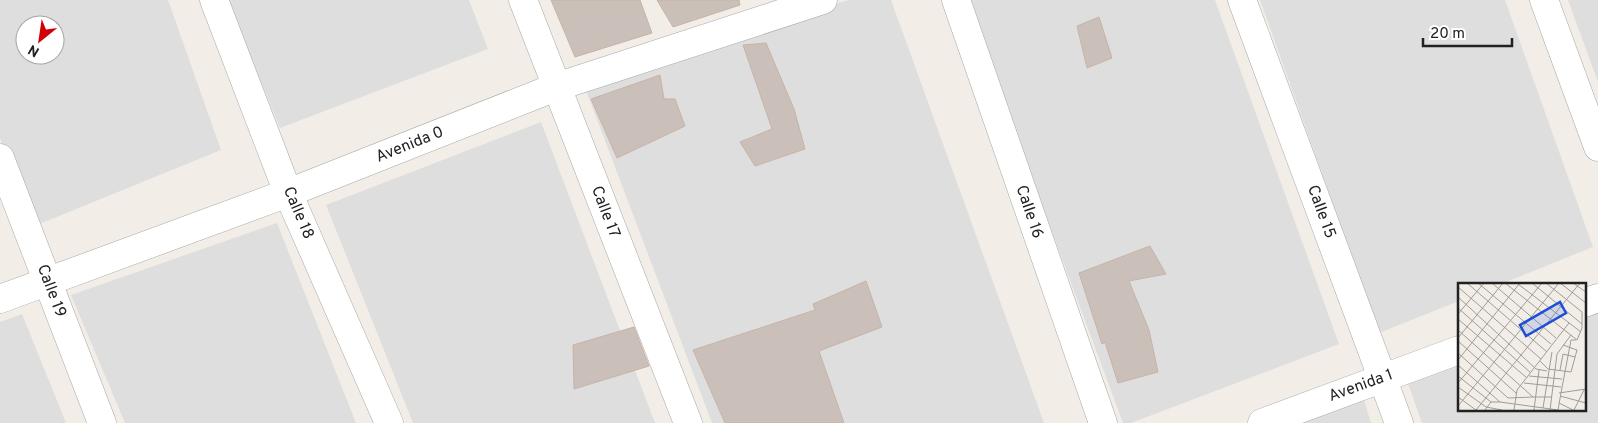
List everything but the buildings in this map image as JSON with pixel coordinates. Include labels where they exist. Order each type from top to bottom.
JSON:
[{"type":"street","name":"Calle 18","points":[[214,0],[288,193],[389,423]]},
{"type":"street","name":"Calle 17","points":[[523,0],[688,423]]},
{"type":"street","name":"Avenida 0","points":[[0,299],[288,193],[556,87],[823,0]]},
{"type":"street","name":"Calle 16","points":[[956,0],[1103,423]]},
{"type":"street","name":"Calle 15","points":[[1242,0],[1399,423]]},
{"type":"street","points":[[1544,0],[1598,148]]},
{"type":"street","name":"Calle 19","points":[[0,158],[102,423]]},
{"type":"street","points":[[1586,302],[1598,298]]},
{"type":"street","name":"Avenida 1","points":[[1262,423],[1458,350]]},
{"type":"shaded area","points":[[0,0],[168,0],[221,150],[32,227],[0,138]]},
{"type":"shaded area","points":[[228,0],[469,0],[488,49],[280,128]]},
{"type":"shaded area","points":[[849,0],[891,0],[1044,423],[712,423],[582,80]]},
{"type":"shaded area","points":[[966,0],[1215,0],[1339,344],[1131,423],[1123,423]]},
{"type":"shaded area","points":[[1260,0],[1505,0],[1593,247],[1503,283],[1458,283],[1458,301],[1379,333]]},
{"type":"shaded area","points":[[1568,0],[1598,0],[1598,82]]},
{"type":"shaded area","points":[[541,122],[655,423],[413,423],[326,205]]},
{"type":"shaded area","points":[[277,223],[356,423],[125,423],[71,295]]},
{"type":"shaded area","points":[[1598,291],[1598,423],[1422,423],[1403,369],[1458,347],[1458,410],[1586,410],[1586,295]]},
{"type":"shaded area","points":[[22,314],[66,423],[0,423],[0,322]]},
{"type":"shaded area","points":[[1364,400],[1371,423],[1300,423]]}]
